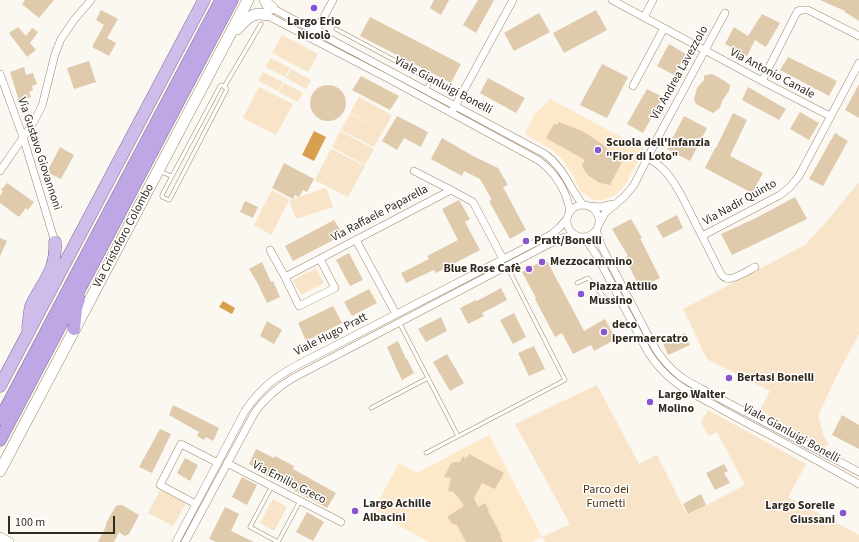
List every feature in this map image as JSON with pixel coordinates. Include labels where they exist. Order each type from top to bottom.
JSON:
[{"type":"highway","name":"Via Cristoforo Colombo","points":[[0,419],[221,0]]},
{"type":"highway","name":"Via Cristoforo Colombo","points":[[0,440],[232,0]]},
{"type":"highway","points":[[74,330],[78,302],[108,237]]},
{"type":"main road","points":[[1,383],[204,0]]},
{"type":"main road","name":"Via Cristoforo Colombo","points":[[0,471],[248,0]]},
{"type":"main road","points":[[225,44],[247,18],[266,12]]},
{"type":"main road","points":[[28,333],[30,308],[52,267],[55,255],[55,242]]},
{"type":"main road","points":[[0,478],[18,438]]},
{"type":"street","points":[[0,171],[33,123],[42,106],[55,54],[59,44],[90,0]]},
{"type":"street","points":[[312,39],[333,0]]},
{"type":"street","points":[[450,113],[513,0]]},
{"type":"street","name":"Via Antonio Canale","points":[[612,0],[830,116]]},
{"type":"street","points":[[644,17],[652,0]]},
{"type":"street","points":[[762,81],[796,14],[800,10],[808,10],[859,36]]},
{"type":"street","name":"Viale Gianluigi Bonelli","points":[[266,12],[316,32],[548,156],[563,172],[574,192],[586,205]]},
{"type":"street","name":"Viale Gianluigi Bonelli","points":[[266,12],[312,39],[530,155],[544,164],[558,181],[567,199],[570,212]]},
{"type":"street","name":"Via Andrea Lavezzolo","points":[[598,227],[605,213],[631,189],[725,14]]},
{"type":"street","points":[[633,86],[664,28]]},
{"type":"street","name":"Via Nadir Quinto","points":[[648,158],[662,168],[670,178],[702,236],[780,195],[790,187],[799,176],[859,63]]},
{"type":"street","name":"Via Gustavo Giovannoni","points":[[0,74],[23,137],[55,242]]},
{"type":"street","name":"Via Raffaele Paparella","points":[[414,172],[473,202],[504,263]]},
{"type":"street","name":"Via Raffaele Paparella","points":[[285,277],[451,190]]},
{"type":"street","points":[[586,205],[593,208],[596,212],[598,217],[598,227],[591,235],[584,237],[574,235],[569,230],[566,220],[570,212],[576,207],[586,205],[600,207],[617,203]]},
{"type":"street","name":"Viale Hugo Pratt","points":[[186,542],[255,412],[266,398],[279,386],[399,322],[504,263],[556,231],[566,220]]},
{"type":"street","name":"Viale Gianluigi Bonelli","points":[[598,227],[602,247],[651,341],[674,372],[700,388],[859,472]]},
{"type":"street","name":"Viale Hugo Pratt","points":[[176,542],[248,408],[272,380],[294,366],[396,314],[558,239],[574,235]]},
{"type":"street","points":[[702,236],[721,274],[725,278],[733,278],[755,267]]},
{"type":"street","name":"Viale Gianluigi Bonelli","points":[[584,237],[597,256],[651,357],[666,375],[676,384],[859,484]]},
{"type":"street","points":[[356,240],[396,314]]},
{"type":"street","points":[[270,250],[300,306],[335,288],[320,259]]},
{"type":"street","points":[[196,504],[160,485],[171,464],[182,444],[218,463]]},
{"type":"street","name":"Via Emilio Greco","points":[[227,463],[341,522]]},
{"type":"street","points":[[0,537],[9,542]]},
{"type":"lane","points":[[224,87],[266,12]]},
{"type":"lane","points":[[336,29],[431,80],[426,90]]},
{"type":"lane","points":[[222,85],[224,87],[227,90],[174,192],[169,200],[162,197],[171,176],[220,86],[222,85]]},
{"type":"lane","points":[[158,171],[171,176]]},
{"type":"lane","points":[[426,453],[565,380],[504,263]]},
{"type":"lane","points":[[577,283],[588,278],[609,303],[619,298]]},
{"type":"lane","points":[[399,322],[458,436]]},
{"type":"lane","points":[[371,408],[428,378]]},
{"type":"lane","points":[[272,486],[250,527],[278,542],[300,501]]},
{"type":"shaded area","name":"Scuola dell'Infanzia \"Fior di Loto\"","points":[[550,99],[644,149],[627,182],[618,193],[603,200],[591,199],[581,192],[570,170],[562,159],[552,150],[525,134],[534,115]]},
{"type":"shaded area","points":[[314,131],[326,137],[314,161],[302,155]]},
{"type":"shaded area","points":[[223,301],[235,308],[232,314],[219,307]]},
{"type":"shaded area","points":[[489,435],[542,537],[532,542],[429,542],[394,523],[391,518],[374,509],[399,463],[417,473]]},
{"type":"green space","points":[[282,35],[318,54],[308,72],[272,53]]},
{"type":"green space","points":[[270,58],[290,68],[285,77],[266,67]]},
{"type":"green space","points":[[291,69],[311,80],[306,89],[286,78]]},
{"type":"green space","points":[[263,72],[283,82],[278,91],[258,81]]},
{"type":"green space","points":[[284,83],[303,93],[298,102],[279,92]]},
{"type":"green space","points":[[259,87],[293,104],[276,135],[243,118]]},
{"type":"green space","points":[[359,97],[392,115],[383,131],[350,113]]},
{"type":"green space","points":[[350,114],[383,131],[374,147],[341,130]]},
{"type":"green space","points":[[340,131],[374,149],[365,165],[332,147]]},
{"type":"green space","points":[[331,149],[365,166],[348,197],[315,180]]},
{"type":"green space","points":[[859,182],[859,334],[836,377],[818,416],[824,437],[829,444],[824,448],[760,410],[770,391],[707,359],[683,309],[805,245]]},
{"type":"green space","points":[[325,188],[327,189],[333,207],[296,219],[289,200],[271,235],[254,225],[272,190],[290,200]]},
{"type":"green space","points":[[316,268],[324,283],[301,295],[293,280]]},
{"type":"green space","name":"Parco dei Fumetti","points":[[597,385],[639,464],[657,455],[687,515],[745,485],[717,432],[709,436],[701,422],[708,410],[806,464],[788,497],[859,535],[859,542],[545,542],[542,537],[570,524],[515,424]]},
{"type":"green space","points":[[160,490],[186,503],[173,526],[148,513]]},
{"type":"green space","points":[[273,499],[287,507],[274,531],[260,523]]},
{"type":"building","points":[[25,0],[54,0],[39,18],[22,4]]},
{"type":"building","points":[[434,0],[449,0],[441,15],[430,8]]},
{"type":"building","points":[[478,0],[494,0],[476,33],[463,25]]},
{"type":"building","points":[[820,0],[859,0],[859,21],[845,11]]},
{"type":"building","points":[[101,10],[118,19],[107,38],[116,43],[109,56],[92,47],[104,25],[96,20]]},
{"type":"building","points":[[596,10],[607,30],[564,53],[553,33]]},
{"type":"building","points":[[539,13],[550,32],[514,51],[504,33]]},
{"type":"building","points":[[762,14],[780,23],[766,47],[755,40],[747,56],[725,44],[734,27],[748,36]]},
{"type":"building","points":[[370,17],[461,64],[451,83],[360,36]]},
{"type":"building","points":[[18,27],[26,36],[32,28],[38,32],[30,43],[36,50],[27,57],[9,33]]},
{"type":"building","points":[[669,44],[686,54],[674,75],[657,66]]},
{"type":"building","points":[[788,57],[837,81],[829,96],[780,70]]},
{"type":"building","points":[[89,61],[96,82],[74,89],[67,68]]},
{"type":"building","points":[[602,64],[628,77],[607,118],[580,105]]},
{"type":"building","points":[[24,67],[26,75],[33,73],[37,84],[32,86],[33,90],[29,92],[31,97],[19,101],[10,72]]},
{"type":"building","points":[[712,74],[730,85],[729,91],[722,101],[720,108],[713,113],[696,104],[694,99],[697,88],[704,80],[704,76]]},
{"type":"building","points":[[361,76],[399,96],[390,110],[352,90]]},
{"type":"building","points":[[488,78],[525,98],[516,113],[480,93]]},
{"type":"building","points":[[859,84],[859,118],[845,110]]},
{"type":"building","points":[[332,85],[341,90],[345,96],[345,110],[341,116],[332,121],[324,121],[315,116],[311,110],[310,99],[315,90],[321,86]]},
{"type":"building","points":[[748,87],[786,109],[779,120],[742,100]]},
{"type":"building","points":[[647,89],[663,97],[643,133],[627,124]]},
{"type":"building","points":[[800,112],[819,123],[809,140],[790,129]]},
{"type":"building","points":[[733,113],[747,120],[730,156],[763,173],[752,193],[705,168]]},
{"type":"building","points":[[397,116],[428,132],[421,147],[404,138],[397,150],[382,141]]},
{"type":"building","points":[[684,116],[707,128],[690,161],[667,149]]},
{"type":"building","points":[[559,122],[582,131],[607,148],[606,151],[623,160],[610,185],[600,183],[589,176],[582,165],[585,160],[546,138],[554,124],[557,125]]},
{"type":"building","points":[[835,133],[848,141],[823,186],[809,179]]},
{"type":"building","points":[[442,138],[473,156],[498,168],[508,185],[503,187],[526,230],[510,239],[489,201],[492,200],[480,179],[464,171],[462,176],[431,159]]},
{"type":"building","points":[[60,147],[74,155],[61,179],[47,172]]},
{"type":"building","points":[[284,163],[314,179],[307,192],[303,190],[299,197],[295,195],[293,199],[272,188]]},
{"type":"building","points":[[7,183],[34,202],[28,210],[26,208],[19,217],[0,203],[0,196],[3,191],[1,190]]},
{"type":"building","points":[[795,197],[807,219],[732,255],[721,234],[756,218]]},
{"type":"building","points":[[459,200],[470,219],[465,222],[480,250],[436,273],[434,270],[406,283],[401,273],[429,259],[427,256],[458,240],[442,209]]},
{"type":"building","points":[[245,201],[258,207],[253,218],[240,212]]},
{"type":"building","points":[[677,215],[683,228],[663,238],[656,226]]},
{"type":"building","points":[[631,219],[642,238],[640,238],[660,278],[640,288],[625,258],[628,256],[612,229]]},
{"type":"building","points":[[334,220],[343,235],[293,261],[285,246]]},
{"type":"building","points":[[0,238],[7,241],[0,256]]},
{"type":"building","points":[[349,253],[363,280],[350,286],[336,260]]},
{"type":"building","points":[[546,259],[584,331],[605,319],[616,339],[594,351],[591,345],[573,354],[562,333],[555,337],[522,272]]},
{"type":"building","points":[[262,262],[280,297],[267,303],[249,269]]},
{"type":"building","points":[[501,288],[507,300],[482,313],[484,316],[468,324],[460,308]]},
{"type":"building","points":[[369,289],[377,303],[352,316],[344,302]]},
{"type":"building","points":[[333,306],[342,323],[306,341],[298,323]]},
{"type":"building","points":[[514,313],[526,337],[513,344],[500,320]]},
{"type":"building","points":[[441,317],[447,331],[426,342],[418,329]]},
{"type":"building","points":[[267,321],[282,330],[274,344],[260,336]]},
{"type":"building","points":[[685,333],[690,345],[668,355],[663,343]]},
{"type":"building","points":[[398,341],[414,373],[402,380],[387,347]]},
{"type":"building","points":[[534,346],[545,369],[529,376],[518,353]]},
{"type":"building","points":[[447,354],[464,383],[450,391],[433,362]]},
{"type":"building","points":[[173,405],[219,428],[213,441],[206,437],[204,440],[197,436],[199,432],[169,415]]},
{"type":"building","points":[[842,415],[859,425],[859,449],[832,435]]},
{"type":"building","points":[[160,429],[171,434],[152,473],[139,467]]},
{"type":"building","points":[[256,449],[274,458],[275,456],[294,466],[293,469],[336,493],[327,508],[265,475],[266,473],[249,464]]},
{"type":"building","points":[[469,454],[504,473],[495,489],[482,483],[474,498],[478,507],[485,503],[503,542],[466,542],[457,525],[452,524],[448,518],[448,516],[464,506],[453,492],[448,491],[451,478],[444,477],[451,463],[460,462],[463,456],[466,459]]},
{"type":"building","points":[[185,458],[198,465],[190,481],[177,473]]},
{"type":"building","points":[[724,464],[728,471],[724,473],[730,483],[715,490],[706,473]]},
{"type":"building","points":[[242,477],[257,485],[247,505],[232,497]]},
{"type":"building","points":[[701,494],[706,505],[688,514],[683,504]]},
{"type":"building","points":[[122,505],[139,515],[129,534],[125,536],[119,532],[114,542],[98,542],[106,523],[116,506]]},
{"type":"building","points":[[225,507],[239,514],[231,531],[254,542],[216,542],[209,539]]},
{"type":"building","points":[[307,512],[324,522],[313,541],[296,532]]},
{"type":"place","name":"Largo Erio Nicolò","points":[[314,8]]},
{"type":"place","name":"Scuola dell'Infanzia \"Fior di Loto\"","points":[[598,150]]},
{"type":"place","name":"Pratt/Bonelli","points":[[526,241]]},
{"type":"place","name":"Mezzocammino","points":[[542,262]]},
{"type":"place","name":"Blue Rose Cafè","points":[[529,269]]},
{"type":"place","name":"Piazza Attilio Mussino","points":[[581,294]]},
{"type":"place","name":"deco ipermaercatro","points":[[604,332]]},
{"type":"place","name":"Bertasi Bonelli","points":[[729,378]]},
{"type":"place","name":"Largo Walter Molino","points":[[650,402]]},
{"type":"place","name":"Largo Achille Albacini","points":[[355,511]]},
{"type":"place","name":"Largo Sorelle Giussani","points":[[843,513]]}]
